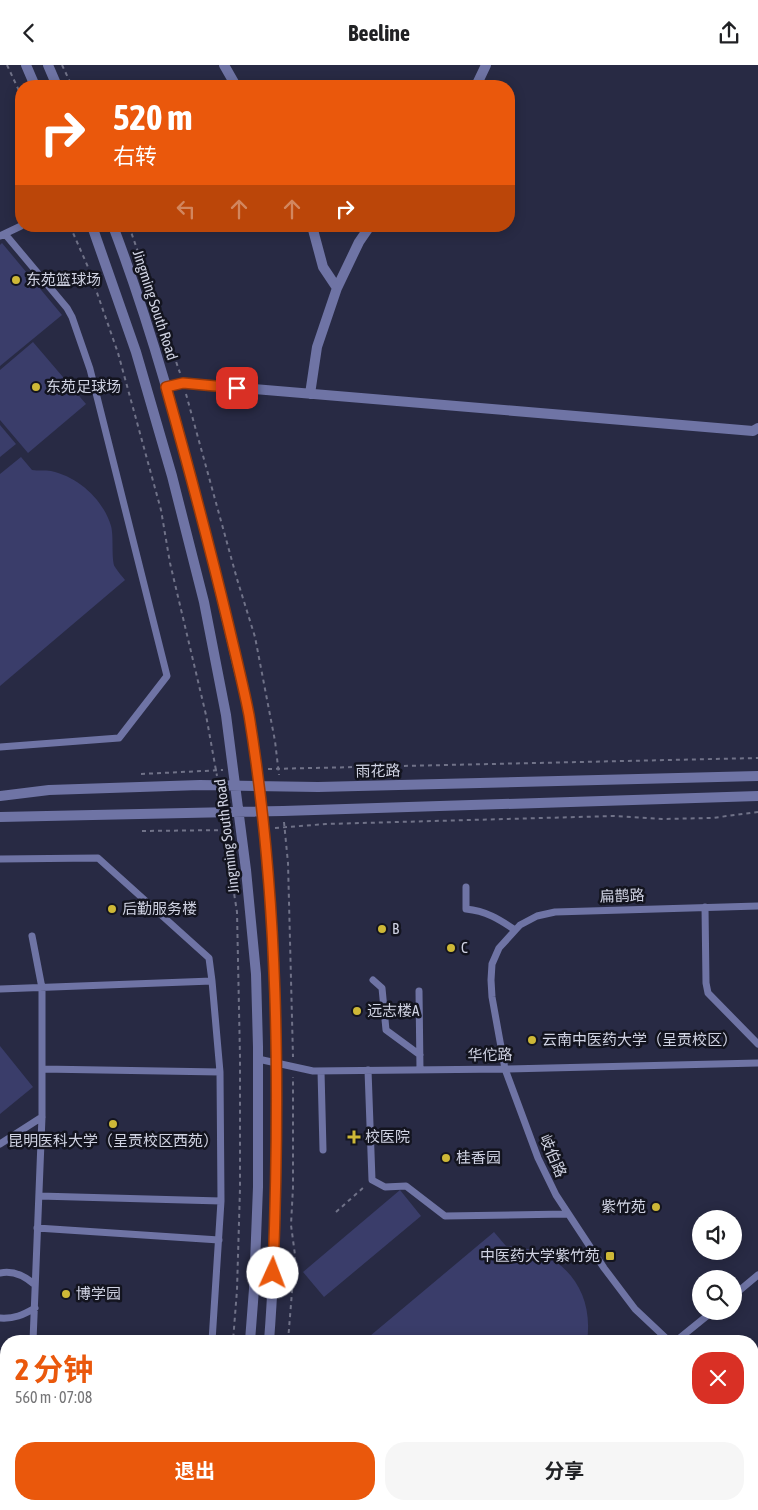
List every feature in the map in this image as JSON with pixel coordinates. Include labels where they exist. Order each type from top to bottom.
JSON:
[{"type":"street","points":[[26,65],[32,80]]},
{"type":"street","points":[[48,65],[54,80]]},
{"type":"street","points":[[224,65],[233,80]]},
{"type":"street","points":[[479,80],[486,65]]},
{"type":"street","name":"Jingming South Road","points":[[94,232],[136,352],[172,476],[204,602],[226,715],[234,770],[256,974],[258,1187],[250,1335]]},
{"type":"street","name":"Jingming South Road","points":[[115,232],[148,328],[190,471],[248,712],[257,770],[269,888],[277,1063],[276,1187],[273,1290],[269,1335]]},
{"type":"street","points":[[314,232],[323,267],[337,288]]},
{"type":"street","points":[[310,394],[318,347],[337,288],[359,242],[366,232]]},
{"type":"street","points":[[166,387],[183,383],[753,431],[758,428]]},
{"type":"street","name":"雨花路","points":[[0,796],[49,791],[218,785],[318,787],[758,776]]},
{"type":"street","points":[[0,817],[758,796]]},
{"type":"lane","points":[[0,747],[118,738],[167,675],[90,369],[72,317],[67,308],[3,235],[15,229]]},
{"type":"lane","points":[[0,859],[98,858],[209,958],[220,1072],[221,1201],[212,1335]]},
{"type":"lane","points":[[466,887],[466,909],[480,910],[496,917],[515,930]]},
{"type":"lane","name":"扁鹊路","points":[[499,948],[520,925],[536,916],[555,912],[758,906]]},
{"type":"lane","points":[[704,907],[706,983],[708,993],[758,1044]]},
{"type":"lane","points":[[32,936],[42,988],[42,1117],[33,1335]]},
{"type":"lane","name":"岐伯路","points":[[499,948],[492,965],[490,980],[505,1069],[538,1158],[567,1214],[604,1268],[635,1309],[663,1335]]},
{"type":"lane","points":[[373,980],[382,988],[384,995],[386,1030],[420,1055]]},
{"type":"lane","points":[[0,989],[212,981]]},
{"type":"lane","points":[[419,991],[420,1070]]},
{"type":"lane","name":"华佗路","points":[[258,1059],[317,1071],[758,1063]]},
{"type":"lane","points":[[42,1069],[220,1072]]},
{"type":"lane","points":[[317,1071],[324,1150]]},
{"type":"lane","points":[[368,1071],[372,1180],[385,1187],[406,1187],[446,1216],[567,1214]]},
{"type":"lane","points":[[0,1144],[42,1117]]},
{"type":"lane","points":[[39,1196],[221,1201]]},
{"type":"lane","points":[[37,1228],[219,1239]]},
{"type":"lane","points":[[0,1273],[16,1273],[27,1278],[35,1285]]},
{"type":"lane","points":[[742,1288],[758,1275]]},
{"type":"lane","points":[[0,1318],[13,1318],[35,1308]]},
{"type":"lane","points":[[683,1335],[702,1320]]},
{"type":"path","points":[[7,65],[15,82]]},
{"type":"path","points":[[62,65],[69,80]]},
{"type":"path","points":[[73,232],[88,267],[118,353],[161,510],[170,563],[206,715],[218,785]]},
{"type":"path","points":[[257,770],[758,759]]},
{"type":"path","points":[[142,774],[234,770]]},
{"type":"path","points":[[222,812],[237,912],[240,1188],[237,1290],[233,1335]]},
{"type":"path","points":[[263,829],[326,824],[614,816],[662,819],[702,818],[758,812]]},
{"type":"path","points":[[142,831],[241,830]]},
{"type":"path","points":[[336,1212],[372,1180]]},
{"type":"shaded area","name":"东苑篮球场","points":[[2,243],[62,315],[0,366],[0,245]]},
{"type":"shaded area","name":"东苑足球场","points":[[33,342],[86,404],[28,453],[0,420],[0,370]]},
{"type":"shaded area","points":[[0,425],[16,444],[0,457]]},
{"type":"shaded area","points":[[21,457],[32,470],[51,471],[71,478],[96,498],[111,526],[114,564],[125,580],[0,686],[0,474]]},
{"type":"shaded area","points":[[0,1046],[33,1087],[0,1114]]},
{"type":"shaded area","points":[[400,1190],[421,1216],[324,1297],[303,1272]]},
{"type":"shaded area","points":[[494,1232],[506,1246],[525,1248],[542,1254],[557,1263],[569,1274],[579,1288],[585,1304],[588,1321],[587,1335],[371,1335]]},
{"type":"place","name":"东苑篮球场","points":[[16,280]]},
{"type":"place","name":"东苑足球场","points":[[36,387]]},
{"type":"place","name":"后勤服务楼","points":[[112,909]]},
{"type":"place","name":"B","points":[[382,929]]},
{"type":"place","name":"C","points":[[451,948]]},
{"type":"place","name":"远志楼A","points":[[357,1011]]},
{"type":"place","name":"云南中医药大学（呈贡校区）","points":[[532,1040]]},
{"type":"place","name":"昆明医科大学（呈贡校区西苑）","points":[[113,1124]]},
{"type":"place","name":"校医院","points":[[354,1137]]},
{"type":"place","name":"桂香园","points":[[446,1158]]},
{"type":"place","name":"紫竹苑","points":[[656,1207]]},
{"type":"place","name":"中医药大学紫竹苑","points":[[610,1256]]},
{"type":"place","name":"博学园","points":[[66,1294]]},
{"type":"route","points":[[237,388],[183,383],[166,387],[190,471],[222,598],[248,712],[257,770],[268,869],[277,1047],[273,1273]]}]
